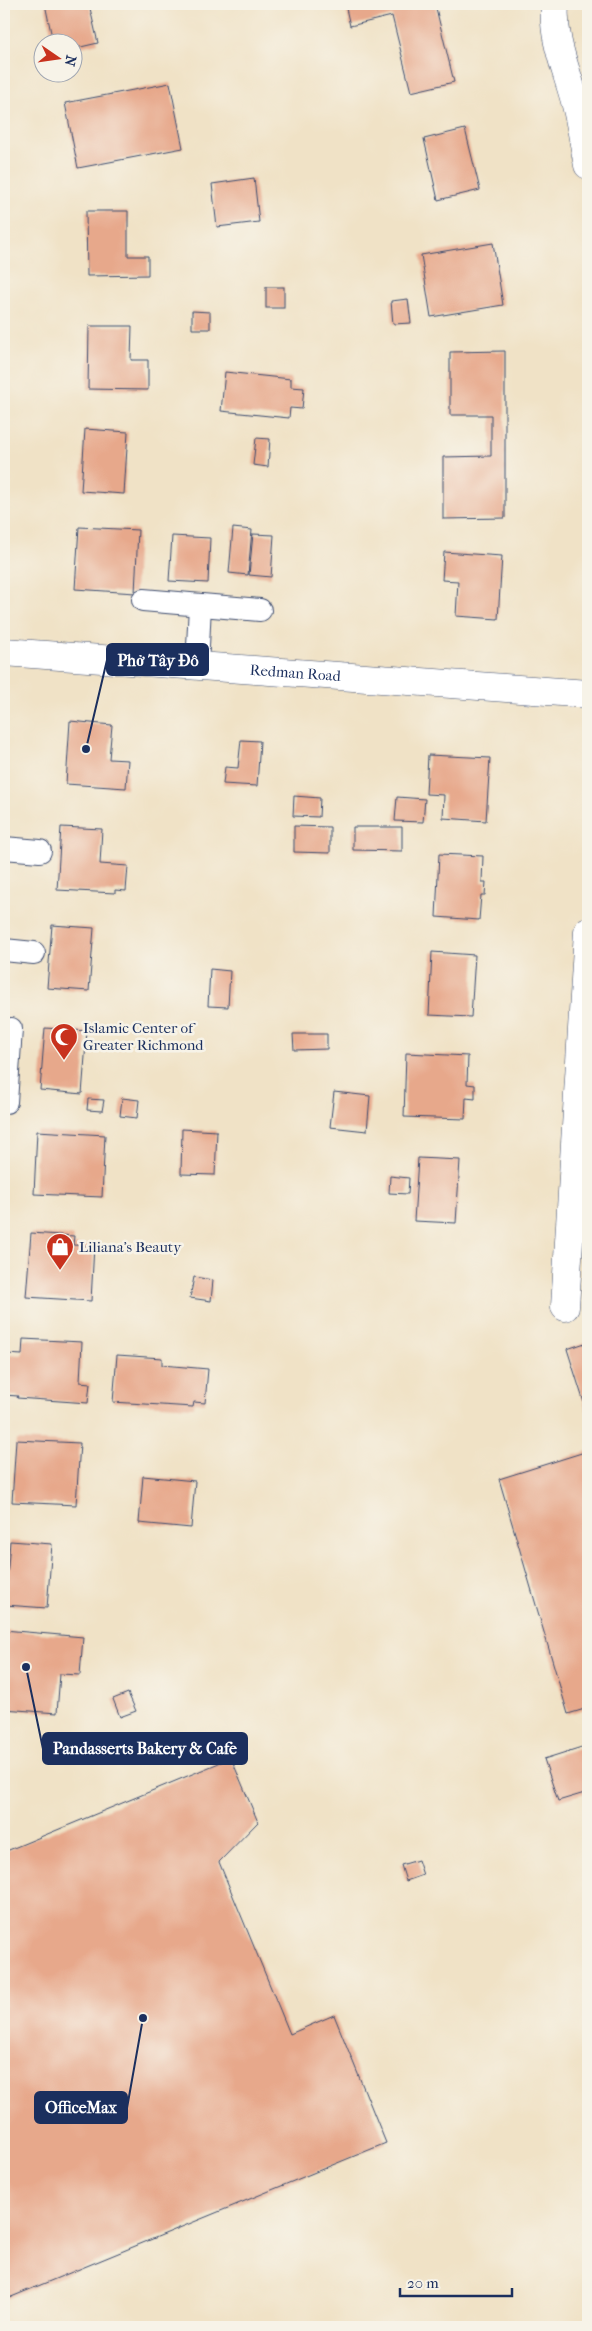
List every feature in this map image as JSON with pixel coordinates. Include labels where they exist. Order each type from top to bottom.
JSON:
[{"type":"street","points":[[555,4],[554,20],[557,47],[576,104],[588,165]]},
{"type":"street","name":"Redman Road","points":[[4,652],[588,694]]},
{"type":"street","points":[[565,1307],[588,930]]},
{"type":"lane","points":[[143,600],[260,610]]},
{"type":"lane","points":[[196,667],[200,605]]},
{"type":"lane","points":[[4,848],[40,851]]},
{"type":"lane","points":[[4,950],[34,953]]},
{"type":"lane","points":[[4,1102],[6,1102],[11,1028]]},
{"type":"building","points":[[45,4],[89,4],[98,43],[82,47],[82,32],[51,32]]},
{"type":"building","points":[[345,4],[435,4],[454,82],[411,92],[392,16],[350,26]]},
{"type":"building","points":[[170,83],[183,148],[78,168],[65,103]]},
{"type":"building","points":[[465,129],[480,190],[438,200],[424,139]]},
{"type":"building","points":[[254,178],[259,222],[217,227],[212,184]]},
{"type":"building","points":[[86,211],[128,211],[128,256],[148,256],[148,275],[87,276]]},
{"type":"building","points":[[493,243],[503,305],[431,317],[421,255]]},
{"type":"building","points":[[266,287],[284,287],[284,308],[266,308]]},
{"type":"building","points":[[408,299],[411,323],[393,324],[391,301]]},
{"type":"building","points":[[192,311],[210,312],[210,329],[192,329]]},
{"type":"building","points":[[89,326],[132,326],[131,360],[148,360],[148,390],[88,389]]},
{"type":"building","points":[[505,351],[505,518],[443,519],[443,457],[491,456],[491,415],[450,415],[450,352]]},
{"type":"building","points":[[225,372],[291,379],[291,387],[304,388],[302,409],[290,408],[289,418],[221,411]]},
{"type":"building","points":[[85,429],[128,432],[124,494],[81,491]]},
{"type":"building","points":[[256,438],[270,439],[268,467],[253,465]]},
{"type":"building","points":[[79,527],[138,530],[135,593],[75,589]]},
{"type":"building","points":[[233,528],[252,530],[248,575],[229,573]]},
{"type":"building","points":[[253,534],[274,535],[271,577],[249,575]]},
{"type":"building","points":[[172,536],[210,538],[208,583],[169,581]]},
{"type":"building","points":[[444,552],[502,556],[498,619],[456,616],[458,581],[442,580]]},
{"type":"building","points":[[70,721],[112,725],[109,759],[128,760],[126,788],[66,784]]},
{"type":"building","points":[[241,740],[260,741],[257,786],[223,784],[225,767],[238,768]]},
{"type":"building","points":[[428,755],[490,758],[486,821],[443,818],[444,795],[426,794]]},
{"type":"building","points":[[294,796],[320,798],[319,817],[293,816]]},
{"type":"building","points":[[397,797],[425,799],[423,822],[395,821]]},
{"type":"building","points":[[294,826],[330,827],[330,853],[294,852]]},
{"type":"building","points":[[61,827],[102,829],[100,864],[128,866],[126,891],[115,890],[115,893],[57,890]]},
{"type":"building","points":[[353,827],[402,827],[402,851],[353,850]]},
{"type":"building","points":[[439,854],[483,856],[482,882],[486,882],[485,895],[481,895],[479,920],[436,917]]},
{"type":"building","points":[[52,925],[94,928],[89,991],[47,988]]},
{"type":"building","points":[[432,952],[475,955],[471,1017],[429,1015]]},
{"type":"building","points":[[210,969],[230,971],[228,1007],[208,1006]]},
{"type":"building","name":"Islamic Center of Greater Richmond","points":[[45,1028],[87,1031],[82,1094],[40,1090]]},
{"type":"building","points":[[293,1034],[327,1034],[327,1049],[294,1050]]},
{"type":"building","points":[[406,1053],[468,1056],[467,1084],[475,1085],[475,1099],[466,1098],[465,1119],[404,1117]]},
{"type":"building","points":[[334,1092],[370,1096],[367,1131],[330,1127]]},
{"type":"building","points":[[122,1098],[139,1100],[137,1118],[120,1116]]},
{"type":"building","points":[[88,1099],[104,1100],[102,1111],[87,1110]]},
{"type":"building","points":[[182,1129],[217,1131],[215,1175],[181,1174]]},
{"type":"building","points":[[37,1131],[105,1135],[102,1197],[34,1194]]},
{"type":"building","points":[[418,1158],[460,1160],[456,1223],[414,1221]]},
{"type":"building","points":[[390,1176],[409,1178],[408,1194],[389,1193]]},
{"type":"building","name":"Liliana's Beauty","points":[[31,1233],[74,1236],[73,1245],[94,1246],[91,1301],[26,1297]]},
{"type":"building","points":[[194,1277],[213,1280],[211,1301],[190,1298]]},
{"type":"building","points":[[23,1339],[82,1342],[80,1382],[90,1383],[88,1403],[17,1398],[18,1396],[4,1395],[7,1354],[22,1355]]},
{"type":"building","points":[[588,1342],[588,1415],[567,1349]]},
{"type":"building","points":[[117,1355],[162,1358],[162,1365],[208,1369],[205,1403],[194,1402],[193,1407],[113,1402]]},
{"type":"building","points":[[16,1440],[80,1443],[76,1505],[12,1502]]},
{"type":"building","points":[[588,1451],[588,1708],[568,1714],[499,1479]]},
{"type":"building","points":[[143,1476],[195,1481],[191,1528],[139,1523]]},
{"type":"building","points":[[10,1541],[52,1544],[47,1608],[5,1605]]},
{"type":"building","points":[[4,1630],[83,1637],[80,1675],[60,1674],[57,1713],[4,1709]]},
{"type":"building","points":[[128,1693],[136,1711],[120,1717],[113,1699]]},
{"type":"building","points":[[588,1745],[588,1792],[558,1801],[544,1759]]},
{"type":"building","points":[[231,1758],[258,1822],[219,1862],[290,2034],[334,2015],[386,2143],[4,2300],[4,1852]]},
{"type":"building","points":[[418,1860],[423,1875],[406,1881],[401,1865]]},
{"type":"place","name":"Phở Tây Đô","points":[[86,749]]},
{"type":"place","name":"Islamic Center of Greater Richmond","points":[[64,1061]]},
{"type":"place","name":"Liliana's Beauty","points":[[60,1271]]},
{"type":"place","name":"Pandasserts Bakery & Cafe","points":[[26,1667]]},
{"type":"place","name":"OfficeMax","points":[[143,2018]]}]
